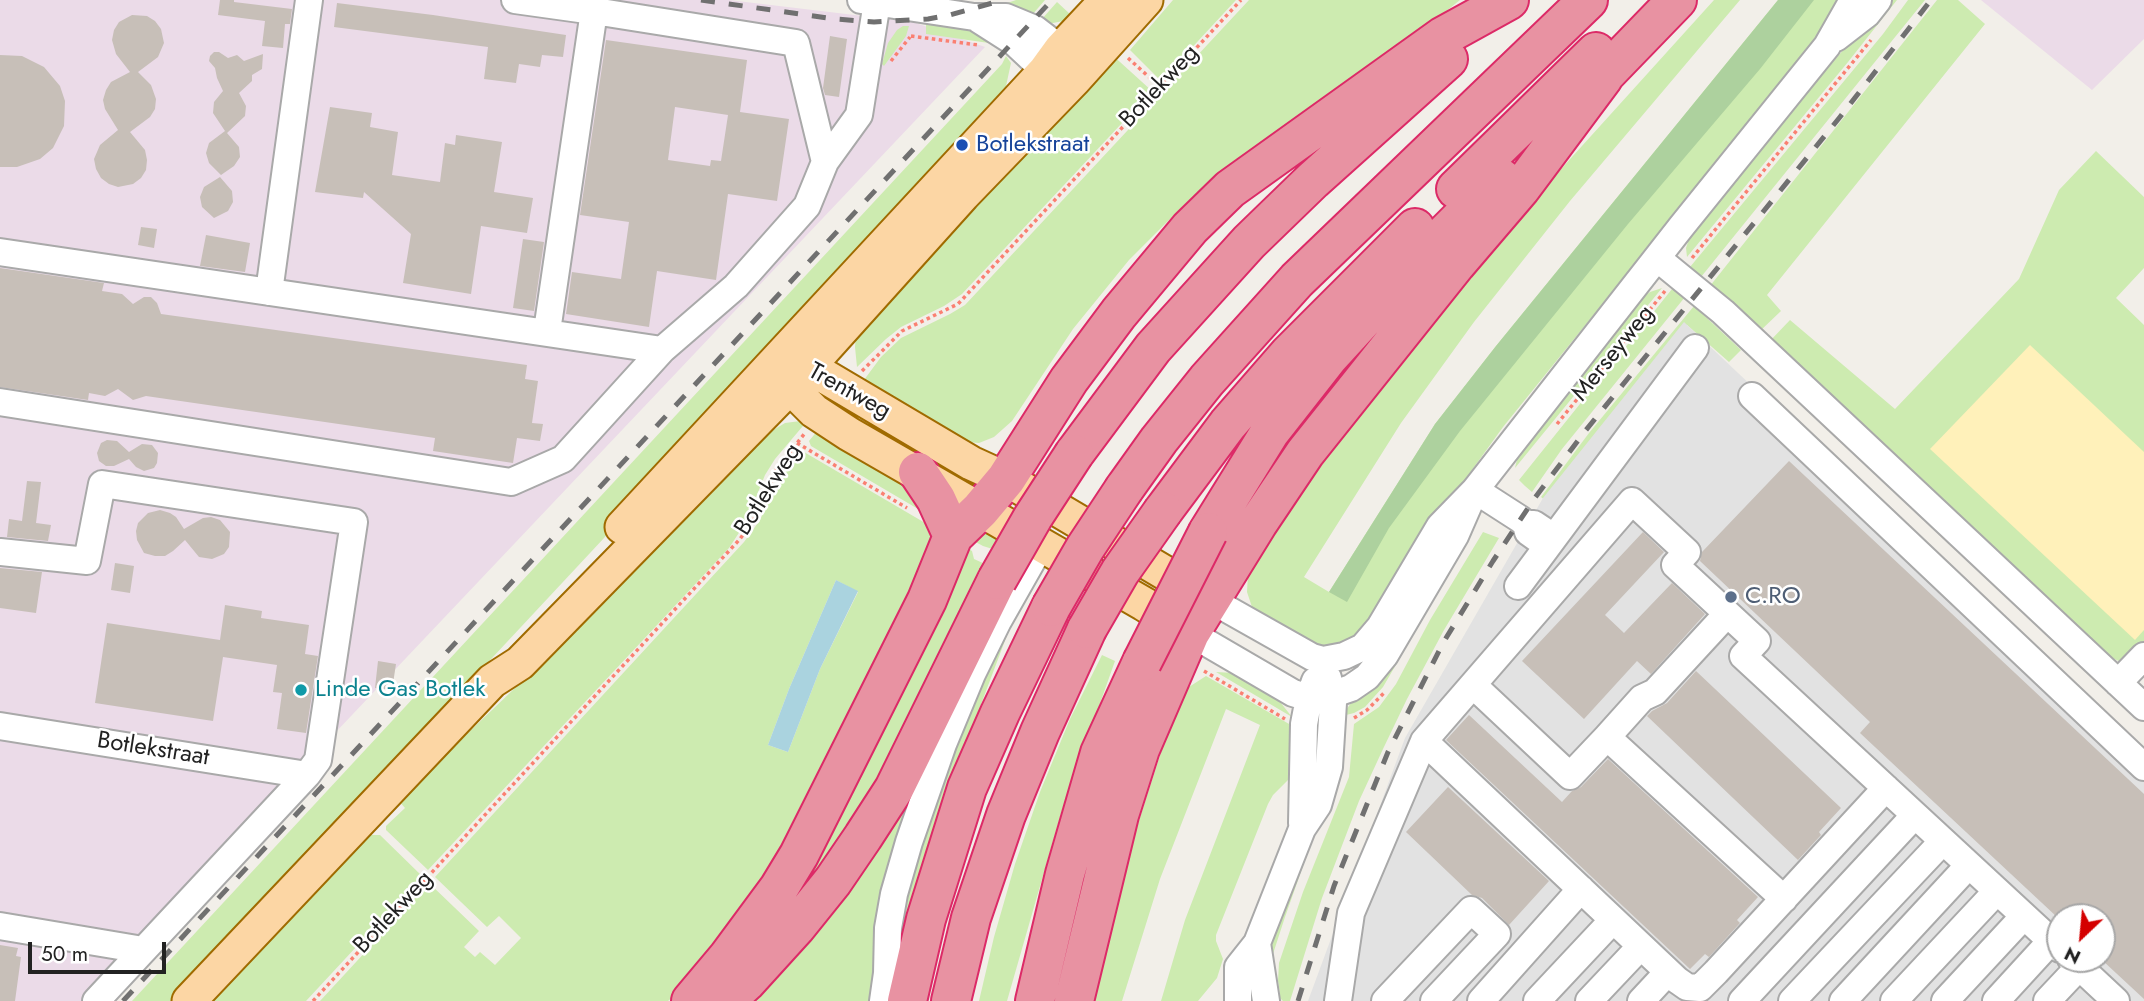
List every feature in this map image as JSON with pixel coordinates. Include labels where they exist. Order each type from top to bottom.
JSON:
[{"type":"highway","points":[[725,1001],[796,927],[833,881],[863,837],[894,789],[997,580],[1040,506],[1074,454],[1153,348],[1248,242],[1510,0]]},
{"type":"highway","points":[[691,1001],[750,928],[799,855],[927,600],[953,536],[1006,479],[1069,380],[1111,324],[1206,210],[1230,189],[1432,45],[1510,0]]},
{"type":"highway","points":[[907,1001],[926,919],[967,788],[1000,713],[1051,607],[1085,548],[1158,440],[1207,380],[1297,280],[1588,0]]},
{"type":"highway","points":[[951,1001],[971,918],[1006,815],[1087,629],[1120,572],[1228,424],[1289,354],[1361,280],[1532,117],[1646,0]]},
{"type":"highway","points":[[1035,1001],[1065,874],[1100,753],[1142,662],[1208,532],[1270,432],[1328,358],[1412,267],[1603,78],[1677,0]]},
{"type":"highway","points":[[1074,1001],[1119,815],[1140,748],[1190,633],[1305,453],[1521,188],[1603,78]]},
{"type":"highway","points":[[918,472],[936,499],[953,536]]},
{"type":"main road","name":"Botlekweg","points":[[189,1001],[492,681],[520,663],[793,371],[963,195],[1107,0]]},
{"type":"main road","name":"Botlekweg","points":[[1060,67],[1146,0]]},
{"type":"main road","name":"Trentweg","points":[[793,371],[846,388],[1211,600]]},
{"type":"main road","name":"Trentweg","points":[[793,371],[821,415],[849,434],[1190,633]]},
{"type":"street","points":[[269,292],[309,0]]},
{"type":"street","points":[[515,0],[796,43],[825,162]]},
{"type":"street","name":"Merseyweg","points":[[1323,660],[1354,653],[1373,637],[1440,526],[1475,490],[1827,46],[1853,0]]},
{"type":"street","name":"Merseyweg","points":[[1827,46],[1867,14],[1878,0]]},
{"type":"street","points":[[0,402],[511,482],[563,459],[662,350],[736,286],[807,206],[825,162],[859,115],[869,1],[974,17],[1006,17],[1035,29],[1060,67]]},
{"type":"street","points":[[547,331],[594,11]]},
{"type":"street","points":[[0,252],[662,350]]},
{"type":"street","points":[[1657,258],[1723,312],[2144,707]]},
{"type":"street","points":[[1518,586],[1695,348]]},
{"type":"street","points":[[1752,396],[2144,767]]},
{"type":"street","points":[[0,552],[87,561],[102,484],[354,522],[318,760],[96,1001]]},
{"type":"street","points":[[1475,490],[1526,524],[1528,532],[1542,542],[1549,542]]},
{"type":"street","name":"Merseyweg","points":[[1320,696],[1351,688],[1378,665],[1455,536],[1475,490]]},
{"type":"street","points":[[1338,1001],[1351,913],[1424,741],[1632,501],[1688,552],[1675,565],[1757,641],[1743,656],[2046,936]]},
{"type":"street","points":[[883,1001],[887,974],[888,928],[894,894],[934,768],[963,695],[988,642],[1041,545]]},
{"type":"street","name":"Trentweg","points":[[1211,600],[1303,654],[1323,660]]},
{"type":"street","points":[[1472,685],[1570,776],[1642,698],[1655,692],[1727,614]]},
{"type":"street","name":"Trentweg","points":[[1190,633],[1280,687],[1320,696]]},
{"type":"street","points":[[2118,683],[2144,656]]},
{"type":"street","points":[[1238,1001],[1238,967],[1256,943],[1302,829],[1304,724],[1320,696],[1323,660]]},
{"type":"street","name":"Botlekstraat","points":[[0,726],[307,775]]},
{"type":"street","points":[[1607,737],[1784,899]]},
{"type":"street","points":[[1424,741],[1694,995],[1886,788]]},
{"type":"street","points":[[1742,1001],[1915,815]]},
{"type":"street","points":[[1793,1001],[1943,841]]},
{"type":"street","points":[[1843,1001],[1969,865]]},
{"type":"street","points":[[1481,1001],[1581,889]]},
{"type":"street","points":[[1894,1001],[1997,891]]},
{"type":"street","points":[[1385,1001],[1471,910],[1497,934],[1434,1001]]},
{"type":"street","points":[[1945,1001],[2024,916]]},
{"type":"street","points":[[1537,1001],[1613,920]]},
{"type":"street","points":[[0,926],[143,950]]},
{"type":"street","points":[[1256,943],[1266,1001]]},
{"type":"street","points":[[1589,1001],[1641,946]]},
{"type":"street","points":[[1996,1001],[2046,954]]},
{"type":"street","points":[[1641,1001],[1668,972]]},
{"type":"street","points":[[2047,1001],[2068,973]]},
{"type":"street","points":[[2084,973],[2107,998]]},
{"type":"path","name":"Botlekweg","points":[[846,388],[902,331],[958,304],[1241,0]]},
{"type":"path","points":[[890,62],[911,36],[914,8]]},
{"type":"path","points":[[911,36],[979,45]]},
{"type":"path","name":"Merseyweg","points":[[1549,434],[1875,36]]},
{"type":"path","name":"Botlekweg","points":[[313,1001],[740,540],[754,519],[776,470],[821,415]]},
{"type":"path","points":[[1348,722],[1367,710],[1386,690]]},
{"type":"shaded area","points":[[0,0],[729,0],[913,22],[985,47],[81,1001],[0,1001]]},
{"type":"shaded area","points":[[1981,0],[2144,0],[2144,39],[2092,90]]},
{"type":"shaded area","name":"C.RO","points":[[1684,322],[2144,756],[2144,1001],[1308,1001],[1405,738],[1543,498]]},
{"type":"green space","points":[[1016,0],[1045,0],[1032,15],[993,8]]},
{"type":"green space","points":[[1173,0],[1236,0],[1161,81],[1130,50]]},
{"type":"green space","points":[[1249,0],[1460,0],[1415,36],[1244,155],[1189,200],[1129,260],[1073,329],[1012,421],[994,437],[979,443],[957,441],[864,380],[881,357],[901,338],[965,305]]},
{"type":"green space","points":[[1714,0],[1740,0],[1570,201],[1474,322],[1401,423],[1304,577],[1329,592],[1435,424],[1778,0],[1848,0],[1503,427],[1357,641],[1316,648],[1253,610],[1247,592],[1248,574],[1308,479],[1534,199]]},
{"type":"green space","points":[[1778,0],[1814,0],[1460,431],[1389,528],[1347,602],[1329,592],[1435,424]]},
{"type":"green space","points":[[1883,0],[1897,0],[1687,257],[1689,239],[1738,174]]},
{"type":"green space","points":[[1908,0],[1925,0],[1701,277],[1690,267],[1883,34]]},
{"type":"green space","points":[[1937,0],[1958,0],[1985,24],[1767,295],[1781,311],[1759,332],[1710,286]]},
{"type":"green space","points":[[1057,2],[1071,15],[1068,20],[1048,24],[1041,20]]},
{"type":"green space","points":[[940,22],[990,33],[1003,45],[926,34],[926,24]]},
{"type":"green space","points":[[903,26],[909,26],[906,36],[884,66],[882,64],[888,43]]},
{"type":"green space","points":[[1109,52],[1152,91],[962,294],[901,327],[857,367],[856,335]]},
{"type":"green space","points":[[1006,56],[1011,63],[1006,86],[955,142],[958,146],[911,209],[172,1001],[132,1001],[1002,64]]},
{"type":"green space","points":[[2096,151],[2144,197],[2144,268],[2116,298],[2144,325],[2144,646],[2137,654],[2119,661],[2100,653],[1769,342],[1790,320],[1895,409],[2019,279],[2059,190]]},
{"type":"green space","points":[[1662,288],[1515,468],[1519,451],[1643,297]]},
{"type":"green space","points":[[1672,289],[1685,297],[1562,449],[1532,492],[1519,480]]},
{"type":"green space","points":[[1694,306],[1741,350],[1729,362],[1687,325],[1547,502],[1541,497],[1589,433]]},
{"type":"green space","points":[[808,420],[765,475],[746,522],[729,548],[428,870],[386,830],[386,826],[405,808],[398,800],[585,621],[712,493],[765,435],[785,423]]},
{"type":"green space","points":[[823,424],[902,482],[930,516],[811,446],[809,441]]},
{"type":"green space","points":[[804,452],[932,527],[928,557],[766,879],[675,995],[668,1001],[320,1001],[429,883],[479,931],[464,947],[475,957],[480,952],[495,965],[521,938],[499,916],[487,927],[435,877],[744,542],[760,520],[780,476],[799,453]],"holes":[[[836,580],[858,592],[820,669],[788,752],[768,745]]]},
{"type":"green space","points":[[985,523],[1018,557],[970,539]]},
{"type":"green space","points":[[1483,532],[1499,538],[1444,630],[1383,749],[1359,801],[1322,898],[1290,1001],[1283,1001],[1279,997],[1279,963],[1303,892],[1349,777],[1354,724],[1379,707],[1396,684],[1430,620]]},
{"type":"green space","points":[[1472,534],[1383,687],[1365,707],[1342,716],[1467,535]]},
{"type":"green space","points":[[964,546],[972,551],[974,559],[985,564],[877,780],[852,822],[801,895],[730,968]]},
{"type":"green space","points":[[1012,622],[937,821],[901,948],[893,932],[971,695]]},
{"type":"green space","points":[[978,648],[877,1001],[736,1001]]},
{"type":"green space","points":[[1102,655],[1115,661],[1061,813],[1007,1001],[979,1001],[1015,864],[1040,792],[1070,719]]},
{"type":"green space","points":[[1216,672],[1234,673],[1273,693],[1292,717]]},
{"type":"green space","points":[[1206,676],[1296,728],[1296,767],[1268,804],[1216,935],[1223,959],[1217,978],[1198,1001],[1161,1001],[1185,920],[1260,725],[1226,709],[1160,879],[1122,1001],[1092,1001],[1102,969],[1124,867],[1164,743],[1180,699],[1189,687]]},
{"type":"green space","points":[[1321,815],[1270,963],[1270,950],[1281,916]]},
{"type":"green space","points":[[362,835],[380,835],[422,876],[306,1001],[204,1001]]},
{"type":"sand","points":[[2030,345],[2144,452],[2144,630],[2135,640],[1930,449]]},
{"type":"water","points":[[836,580],[858,591],[820,669],[788,752],[768,745]]},
{"type":"building","points":[[220,0],[292,9],[290,24],[285,24],[283,48],[262,46],[265,21],[218,15]]},
{"type":"building","points":[[337,3],[566,35],[563,57],[542,55],[540,67],[519,64],[516,83],[484,79],[488,47],[334,27]]},
{"type":"building","points":[[132,15],[147,16],[155,21],[161,29],[164,43],[158,57],[138,72],[151,85],[156,99],[155,109],[150,117],[130,132],[145,150],[146,170],[133,184],[118,187],[101,178],[94,159],[100,145],[118,130],[105,109],[103,100],[111,82],[130,72],[116,54],[112,40],[119,22]]},
{"type":"building","points":[[830,36],[847,39],[839,97],[825,95],[823,88]]},
{"type":"building","points":[[606,40],[747,60],[740,112],[789,119],[777,201],[728,194],[716,280],[657,271],[649,327],[566,314],[572,272],[621,279],[629,222],[580,215]],"holes":[[[675,107],[728,115],[721,161],[711,160],[710,166],[668,160]]]},
{"type":"building","points":[[214,52],[228,58],[237,55],[244,61],[263,54],[262,69],[252,75],[252,81],[239,93],[246,106],[245,116],[227,133],[239,147],[240,157],[234,166],[221,175],[209,163],[206,153],[209,143],[225,131],[213,113],[214,102],[223,91],[215,68],[209,61]]},
{"type":"building","points":[[0,55],[22,56],[44,67],[60,86],[65,101],[64,126],[53,148],[40,159],[17,167],[0,167]]},
{"type":"building","points":[[330,107],[372,113],[370,127],[398,132],[392,175],[440,182],[445,143],[455,145],[456,135],[502,142],[494,192],[533,198],[527,233],[481,226],[471,294],[403,283],[411,234],[364,192],[363,198],[315,192]]},
{"type":"building","points":[[220,177],[232,191],[233,202],[228,211],[214,218],[202,207],[200,197],[204,187]]},
{"type":"building","points":[[141,227],[157,229],[154,248],[138,245]]},
{"type":"building","points":[[206,235],[250,243],[245,272],[200,266]]},
{"type":"building","points":[[523,239],[544,242],[534,311],[513,308]]},
{"type":"building","points":[[0,268],[104,283],[102,291],[122,294],[133,304],[144,297],[151,297],[157,303],[161,314],[527,365],[525,379],[538,381],[532,423],[543,424],[540,441],[517,438],[513,463],[433,451],[435,438],[146,396],[133,400],[118,389],[105,396],[89,393],[88,400],[0,387]]},
{"type":"building","points":[[107,440],[117,441],[129,452],[142,444],[152,445],[158,453],[157,463],[154,468],[144,471],[129,459],[114,466],[106,466],[99,461],[97,453],[101,443]]},
{"type":"building","points":[[1789,461],[2144,794],[2144,999],[2116,973],[2116,903],[2046,903],[2046,907],[1860,733],[1870,722],[1700,561],[1702,552]]},
{"type":"building","points":[[27,481],[41,482],[36,523],[51,525],[48,541],[7,537],[9,519],[22,521]]},
{"type":"building","points":[[160,510],[176,517],[184,529],[203,518],[220,520],[230,532],[229,547],[224,554],[212,559],[199,557],[185,540],[165,556],[144,553],[137,540],[138,523],[148,513]]},
{"type":"building","points":[[1643,532],[1664,552],[1605,615],[1624,633],[1672,583],[1705,614],[1651,674],[1637,661],[1584,719],[1522,661]]},
{"type":"building","points":[[115,563],[134,566],[130,593],[111,590]]},
{"type":"building","points":[[0,568],[42,572],[36,613],[0,608]]},
{"type":"building","points":[[225,605],[262,611],[261,618],[309,625],[305,654],[318,656],[306,733],[277,729],[282,693],[273,692],[277,665],[223,657],[213,721],[95,703],[107,623],[220,640]]},
{"type":"building","points":[[378,661],[396,664],[392,690],[375,688]]},
{"type":"building","points":[[1696,671],[1841,808],[1798,860],[1647,716],[1667,703]]},
{"type":"building","points":[[1469,715],[1562,802],[1608,759],[1758,897],[1737,920],[1740,923],[1709,957],[1705,954],[1690,969],[1446,740]]},
{"type":"building","points":[[1448,787],[1549,881],[1509,925],[1482,898],[1472,895],[1406,832]]},
{"type":"building","points":[[0,945],[18,948],[16,956],[21,957],[15,1001],[0,1001]]},
{"type":"railway","points":[[701,0],[874,22],[928,19],[1003,0]]},
{"type":"railway","points":[[123,1001],[1052,0]]},
{"type":"railway","points":[[1298,1001],[1334,886],[1388,752],[1443,643],[1493,561],[1534,499],[1586,430],[1840,117],[1931,0]]},
{"type":"place","name":"Botlekstraat","points":[[962,145]]},
{"type":"place","name":"C.RO","points":[[1731,597]]},
{"type":"place","name":"Linde Gas Botlek","points":[[301,690]]}]
